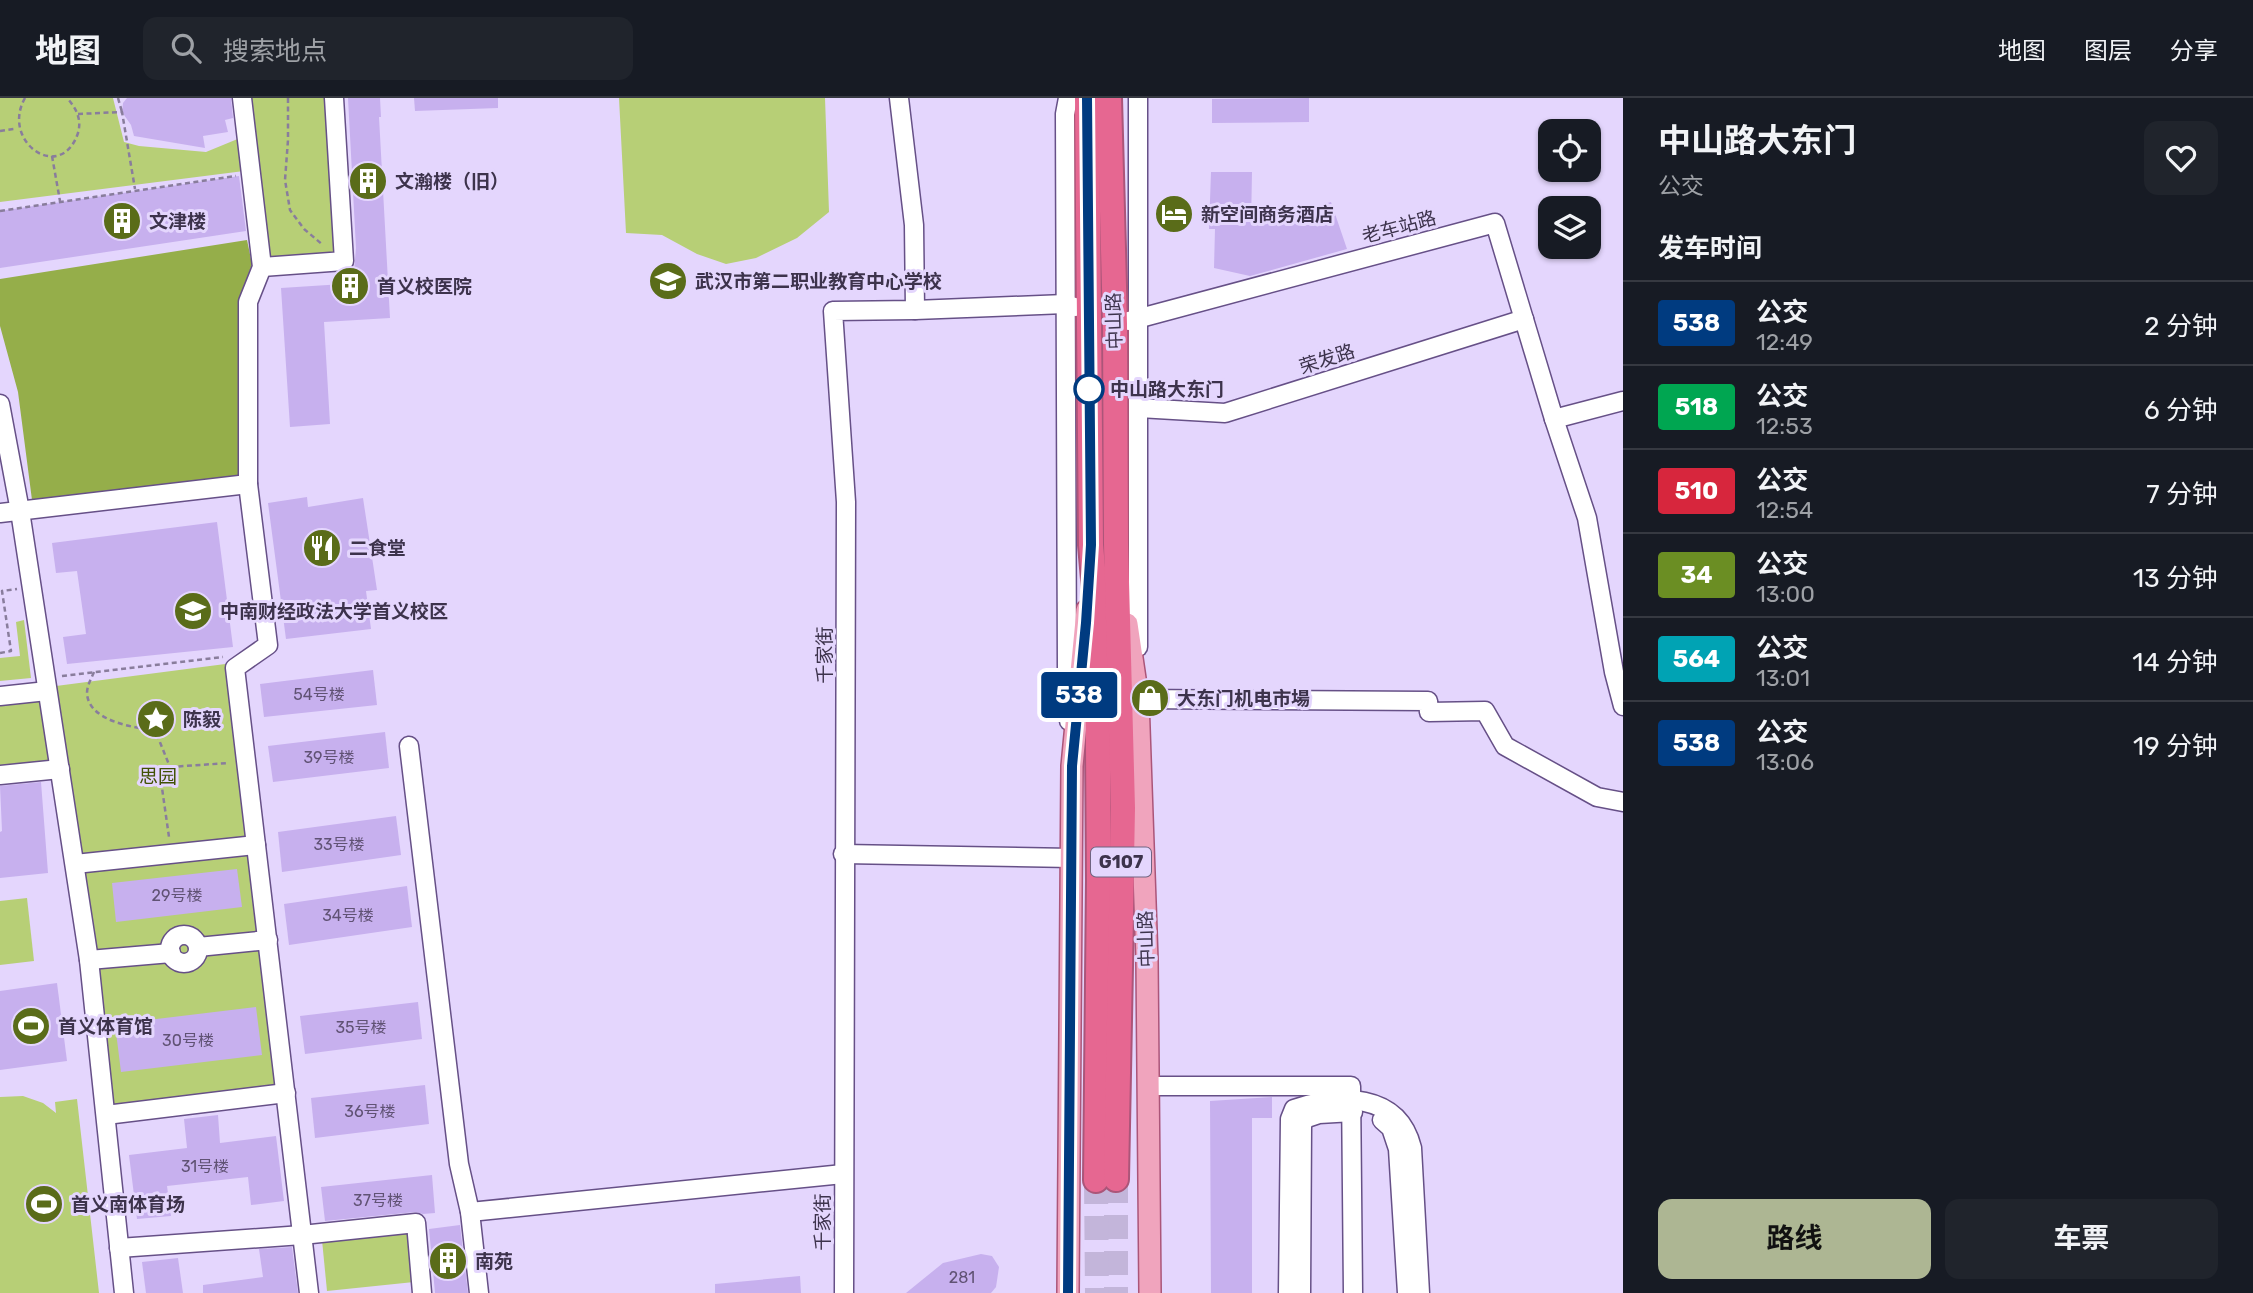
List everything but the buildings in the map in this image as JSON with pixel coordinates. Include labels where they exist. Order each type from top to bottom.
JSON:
[{"type":"highway","name":"中山路","points":[[1087,98],[1077,307],[1097,613],[1099,880],[1106,1179],[1123,808],[1116,544],[1127,321],[1110,98]]},
{"type":"main road","name":"中山路","points":[[1116,544],[1138,699],[1147,960],[1150,1293]]},
{"type":"main road","name":"中山路","points":[[1068,1293],[1072,766],[1091,545]]},
{"type":"street","points":[[242,98],[262,267],[248,302],[248,484],[268,645],[235,668],[309,1293]]},
{"type":"street","points":[[262,267],[344,261],[334,98]]},
{"type":"street","points":[[899,98],[914,225],[915,310],[1077,307]]},
{"type":"street","points":[[1068,98],[1065,114],[1077,307],[1067,673],[1072,766]]},
{"type":"street","points":[[1138,98],[1127,321],[1139,408],[1138,699],[1428,701],[1429,712],[1485,711],[1505,746],[1597,797],[1623,802]]},
{"type":"street","name":"老车站路","points":[[1127,321],[1495,223],[1587,518],[1614,672],[1623,706]]},
{"type":"street","name":"千家街","points":[[844,1293],[846,502],[833,311],[915,310]]},
{"type":"street","name":"荣发路","points":[[1139,408],[1226,413],[1524,318]]},
{"type":"street","points":[[1554,419],[1623,401]]},
{"type":"street","points":[[0,404],[20,511],[89,960],[124,1293]]},
{"type":"street","points":[[0,513],[248,484]]},
{"type":"street","points":[[0,696],[46,684]]},
{"type":"street","points":[[409,746],[459,1164],[470,1212],[479,1293]]},
{"type":"street","points":[[0,775],[60,769]]},
{"type":"street","points":[[75,864],[256,845]]},
{"type":"street","points":[[844,854],[1072,858]]},
{"type":"street","points":[[89,960],[171,953],[176,960],[187,962],[195,957],[198,947],[268,940]]},
{"type":"street","points":[[1148,1086],[1351,1086],[1353,1293]]},
{"type":"street","points":[[106,1115],[286,1093]]},
{"type":"street","points":[[1288,1293],[1290,1119],[1294,1110],[1309,1104],[1328,1101],[1351,1107]]},
{"type":"street","points":[[1301,1293],[1304,1119],[1351,1107],[1363,1101],[1386,1108],[1396,1116],[1410,1138],[1415,1291]]},
{"type":"street","points":[[470,1212],[843,1174]]},
{"type":"street","points":[[119,1248],[302,1235],[416,1223],[422,1293]]},
{"type":"path","points":[[14,114],[25,98]]},
{"type":"path","points":[[30,153],[52,156],[71,145],[77,136],[79,125],[78,114],[67,98]]},
{"type":"path","points":[[118,98],[135,191]]},
{"type":"path","points":[[288,98],[285,180],[290,210],[304,229],[340,261]]},
{"type":"path","points":[[78,114],[122,111]]},
{"type":"path","points":[[0,131],[13,127],[15,136]]},
{"type":"path","points":[[52,156],[61,202]]},
{"type":"path","points":[[0,211],[239,176],[253,187]]},
{"type":"path","points":[[0,653],[11,651],[2,591],[32,587]]},
{"type":"path","points":[[46,684],[94,672],[256,653]]},
{"type":"path","points":[[94,672],[87,689],[88,701],[99,715],[155,730],[170,767],[162,788],[172,854]]},
{"type":"path","points":[[170,767],[246,761]]},
{"type":"green space","points":[[0,98],[113,98],[124,142],[139,146],[206,152],[240,138],[244,171],[0,202]]},
{"type":"green space","points":[[249,98],[327,98],[337,257],[266,261]]},
{"type":"green space","points":[[619,98],[825,98],[829,212],[797,238],[756,258],[726,264],[697,254],[662,235],[626,233]]},
{"type":"green space","points":[[247,240],[252,264],[240,298],[241,476],[32,500],[18,392],[0,326],[0,279]]},
{"type":"green space","points":[[24,620],[31,678],[0,681],[0,658],[20,656],[16,622]]},
{"type":"green space","name":"思园","points":[[233,663],[286,1093],[114,1110],[56,686]]},
{"type":"green space","points":[[43,695],[52,766],[0,771],[0,699]]},
{"type":"green space","points":[[27,898],[34,961],[0,965],[0,901]]},
{"type":"green space","name":"首义南体育场","points":[[23,1096],[43,1103],[56,1113],[55,1102],[77,1099],[99,1293],[0,1293],[0,1097]]},
{"type":"green space","points":[[409,1230],[414,1282],[327,1291],[322,1240]]},
{"type":"tunnel","points":[[1116,1179],[1116,1293]]},
{"type":"tunnel","points":[[1096,1180],[1097,1293]]},
{"type":"bus line","name":"538","points":[[1068,1293],[1072,766],[1091,545],[1087,98]]},
{"type":"place","name":"文瀚楼（旧）","points":[[368,181]]},
{"type":"place","name":"新空间商务酒店","points":[[1174,214]]},
{"type":"place","name":"文津楼","points":[[122,221]]},
{"type":"place","name":"武汉市第二职业教育中心学校","points":[[668,281]]},
{"type":"place","name":"首义校医院","points":[[350,286]]},
{"type":"place","name":"中山路大东门","points":[[1089,389]]},
{"type":"place","name":"二食堂","points":[[322,548]]},
{"type":"place","name":"中南财经政法大学首义校区","points":[[193,611]]},
{"type":"place","name":"大东门机电市場","points":[[1150,698]]},
{"type":"place","name":"陈毅","points":[[156,719]]},
{"type":"place","name":"首义体育馆","points":[[31,1026]]},
{"type":"place","name":"首义南体育场","points":[[44,1204]]},
{"type":"place","name":"南苑","points":[[448,1261]]}]
